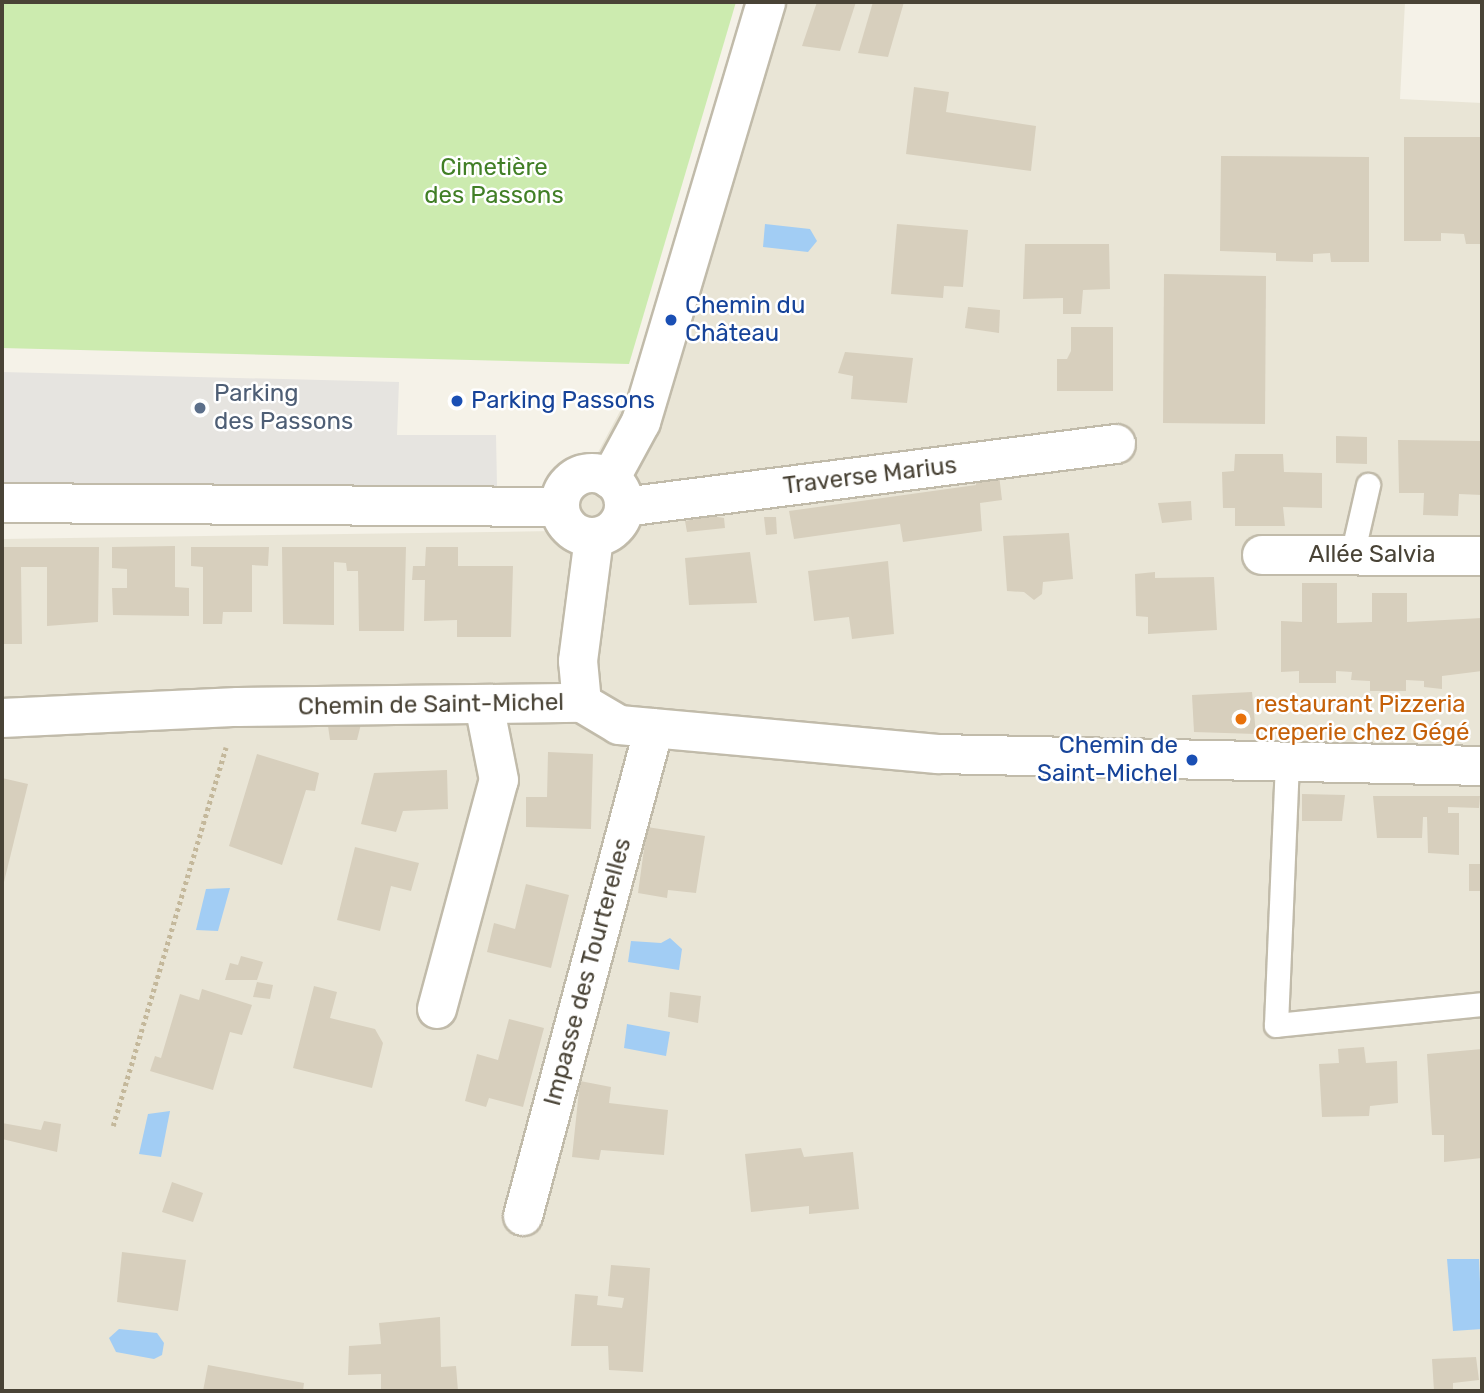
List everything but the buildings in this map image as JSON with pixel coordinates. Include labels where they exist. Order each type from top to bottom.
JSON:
[{"type":"street","points":[[617,493],[594,472],[573,478],[565,486],[559,507],[575,532],[594,537],[613,529],[617,493],[766,2]]},
{"type":"street","name":"Traverse Marius","points":[[617,493],[1116,444]]},
{"type":"street","points":[[2,503],[559,507]]},
{"type":"street","points":[[582,703],[578,662],[594,537]]},
{"type":"street","name":"Allée Salvia","points":[[1262,555],[1482,556]]},
{"type":"street","name":"Chemin de Saint-Michel","points":[[2,718],[238,707],[582,703],[619,725],[938,754],[1482,766]]},
{"type":"street","points":[[437,1009],[499,780],[484,704]]},
{"type":"street","name":"Impasse des Tourterelles","points":[[523,1216],[654,729]]},
{"type":"lane","points":[[1352,555],[1368,485]]},
{"type":"lane","points":[[1287,762],[1276,1024],[1482,1004]]},
{"type":"path","points":[[113,1126],[238,707]]},
{"type":"shaded area","points":[[744,2],[1405,2],[1400,99],[1482,103],[1482,1391],[2,1391],[2,539],[556,531],[634,385]]},
{"type":"shaded area","name":"Parking des Passons","points":[[2,372],[399,382],[397,435],[496,435],[497,486],[2,483]]},
{"type":"green space","name":"Cimetière des Passons","points":[[2,2],[736,2],[629,364],[2,348]]},
{"type":"water","points":[[765,224],[810,229],[817,241],[808,252],[763,247]]},
{"type":"water","points":[[230,888],[218,931],[196,930],[206,889]]},
{"type":"water","points":[[670,938],[682,949],[679,970],[628,962],[631,941],[661,943]]},
{"type":"water","points":[[627,1024],[670,1032],[666,1056],[624,1048]]},
{"type":"water","points":[[170,1111],[161,1157],[139,1154],[148,1114]]},
{"type":"water","points":[[1447,1259],[1479,1259],[1482,1329],[1453,1331]]},
{"type":"water","points":[[119,1329],[157,1333],[164,1343],[162,1355],[154,1359],[116,1352],[109,1338]]},
{"type":"place","name":"Chemin du Château","points":[[671,320]]},
{"type":"place","name":"Parking Passons","points":[[457,401]]},
{"type":"place","name":"Parking des Passons","points":[[200,408]]},
{"type":"place","name":"restaurant Pizzeria creperie chez Gégé","points":[[1241,719]]},
{"type":"place","name":"Chemin de Saint-Michel","points":[[1192,760]]}]
